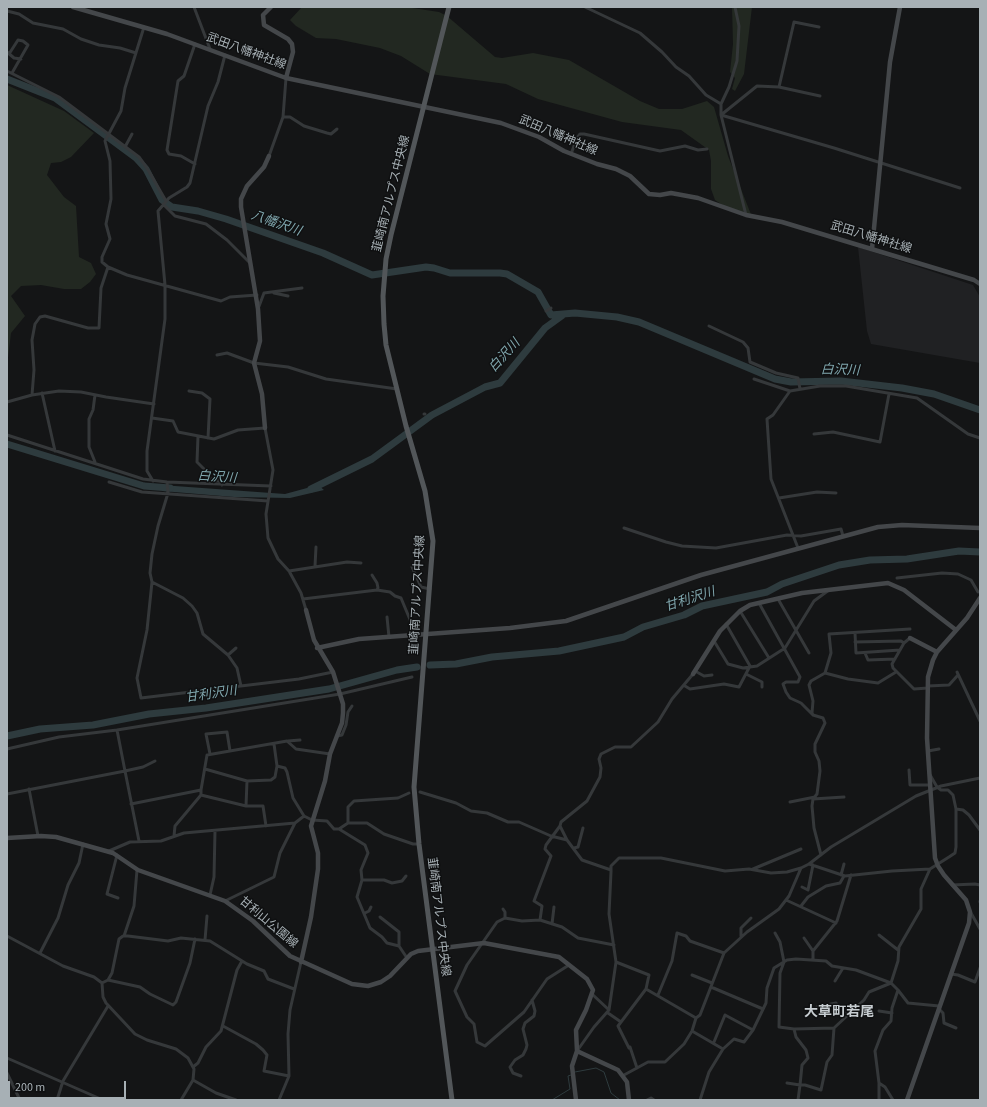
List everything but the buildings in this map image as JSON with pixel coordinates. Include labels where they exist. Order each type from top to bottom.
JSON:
[{"type":"main road","name":"韮崎南アルプス中央線","points":[[449,7],[391,235],[386,259],[383,296],[386,345],[406,426],[425,492],[430,515],[433,541],[427,635],[414,787],[419,844],[452,1100]]},
{"type":"street","points":[[9,7],[7,11],[19,14],[33,23],[63,29],[81,40],[136,53]]},
{"type":"street","name":"武田八幡神社線","points":[[73,7],[144,27],[210,49],[286,78],[500,123],[539,137],[571,154],[626,174],[649,194],[660,195],[671,193],[698,198],[746,215],[782,222],[872,248],[974,280],[980,284]]},
{"type":"street","points":[[194,7],[210,49]]},
{"type":"street","points":[[271,7],[263,15],[264,25],[288,39],[292,44],[293,52],[286,78],[283,117],[264,167],[250,180],[243,193],[241,207],[257,295],[260,341],[254,363],[262,394],[265,428],[274,470],[266,514],[268,538],[278,559],[288,571],[303,599],[310,630],[317,648],[333,672],[340,694],[343,713],[342,723],[330,754],[325,781],[312,820],[312,832],[318,853],[318,869],[312,917],[294,989],[288,1034],[289,1076],[279,1100]]},
{"type":"street","points":[[585,7],[640,33],[662,52],[676,67],[689,76],[706,95],[720,104]]},
{"type":"street","points":[[735,7],[740,26],[737,61],[720,104],[720,115],[746,215]]},
{"type":"street","points":[[872,248],[890,62],[900,7]]},
{"type":"street","points":[[779,87],[794,22],[818,27]]},
{"type":"street","points":[[144,27],[124,88],[121,111],[106,139],[110,161],[111,199],[106,224],[110,239],[102,257],[102,262],[108,267],[127,275],[221,301],[230,297],[257,295]]},
{"type":"street","points":[[12,73],[21,59],[28,45],[23,41],[18,40],[8,53],[14,58],[21,59]]},
{"type":"street","points":[[195,44],[184,76],[178,81],[167,150],[169,154],[181,156],[195,164]]},
{"type":"street","points":[[153,481],[147,471],[148,445],[164,330],[165,285],[158,210],[164,202],[187,187],[190,183],[208,106],[218,82],[225,55]]},
{"type":"street","points":[[7,71],[59,97],[139,157],[147,168],[164,202],[176,216],[206,224],[228,240],[250,263]]},
{"type":"street","points":[[720,115],[757,86],[779,87],[820,96]]},
{"type":"street","points":[[720,115],[960,188]]},
{"type":"street","points":[[283,117],[290,118],[304,126],[331,134],[337,129]]},
{"type":"street","points":[[125,147],[132,134]]},
{"type":"street","points":[[571,154],[576,138],[580,134],[660,151],[685,146],[698,150],[706,149]]},
{"type":"street","points":[[32,394],[34,370],[32,340],[35,324],[40,317],[45,316],[88,328],[99,328],[101,288],[108,267]]},
{"type":"street","points":[[258,309],[264,292],[302,288]]},
{"type":"street","points":[[270,292],[288,296]]},
{"type":"street","points":[[546,311],[551,308]]},
{"type":"street","points":[[708,326],[743,342],[748,348],[750,362],[776,374],[792,376],[798,379],[800,389]]},
{"type":"street","points":[[217,355],[227,353],[254,363],[288,367],[326,379],[397,389]]},
{"type":"street","points":[[754,380],[790,391],[846,386],[917,398],[968,434],[980,438]]},
{"type":"street","points":[[189,391],[202,393],[210,399],[208,438]]},
{"type":"street","points":[[790,391],[773,415],[767,420],[770,479],[798,548]]},
{"type":"street","points":[[7,402],[32,394],[76,392],[154,404]]},
{"type":"street","points":[[42,394],[55,451]]},
{"type":"street","points":[[814,434],[833,432],[880,442],[889,394]]},
{"type":"street","points":[[95,395],[93,410],[89,419],[89,447],[95,462]]},
{"type":"street","points":[[152,418],[173,421],[178,432],[217,439],[238,430],[265,428]]},
{"type":"street","points":[[7,435],[55,451],[95,462],[128,475],[153,481],[271,487]]},
{"type":"street","points":[[198,436],[197,462],[205,470],[207,478],[220,481],[222,485]]},
{"type":"street","points":[[109,482],[142,492],[268,500]]},
{"type":"street","points":[[167,482],[168,493],[158,526],[152,554],[150,573],[152,582],[146,630],[137,678],[141,698],[299,679],[333,672]]},
{"type":"street","points":[[779,498],[817,492],[836,493]]},
{"type":"street","points":[[317,648],[342,642],[566,621],[702,575],[843,536],[888,526],[980,528]]},
{"type":"street","points":[[624,528],[682,546],[716,548],[793,534],[801,536],[841,530],[843,536]]},
{"type":"street","points":[[314,566],[316,547]]},
{"type":"street","points":[[288,571],[347,562],[361,563]]},
{"type":"street","points":[[412,567],[421,587],[430,589]]},
{"type":"street","points":[[897,578],[942,573],[958,574],[971,580],[978,592]]},
{"type":"street","points":[[372,575],[377,583],[377,590]]},
{"type":"street","points":[[152,582],[188,601],[197,613],[203,634],[228,655],[237,668],[241,686]]},
{"type":"street","points":[[540,920],[542,906],[534,901],[551,856],[545,849],[551,836],[560,826],[561,822],[587,801],[600,777],[601,768],[599,759],[601,754],[615,747],[631,747],[658,722],[672,699],[685,686],[726,624],[740,611],[778,599],[881,582],[895,585],[956,630]]},
{"type":"street","points":[[303,599],[377,590],[390,592],[401,598],[411,622],[412,636]]},
{"type":"street","points":[[714,641],[728,664],[743,668],[757,666],[785,648],[814,601],[831,590]]},
{"type":"street","points":[[814,601],[815,592]]},
{"type":"street","points":[[980,598],[967,618],[937,652],[930,668],[928,687],[928,751],[933,845],[938,866],[952,885],[966,900],[970,912],[980,928]]},
{"type":"street","points":[[778,599],[809,654]]},
{"type":"street","points":[[759,604],[800,677],[798,682],[786,682],[784,684],[786,692],[790,698],[802,703],[813,715],[823,718],[825,723],[814,747],[819,762],[820,771],[818,788],[812,806],[814,828],[822,855]]},
{"type":"street","points":[[740,611],[769,658]]},
{"type":"street","points":[[387,617],[389,637]]},
{"type":"street","points":[[726,624],[750,666]]},
{"type":"street","points":[[813,715],[813,701],[810,685],[813,679],[825,672],[831,653],[830,634],[910,629]]},
{"type":"street","points":[[854,633],[856,653],[900,650]]},
{"type":"street","points":[[937,652],[910,638],[904,643],[900,650],[895,659],[893,668],[914,689],[949,684],[958,673],[980,721]]},
{"type":"street","points":[[855,642],[901,641],[904,643]]},
{"type":"street","points":[[228,655],[236,648]]},
{"type":"street","points":[[865,653],[868,660],[895,659]]},
{"type":"street","points":[[685,686],[690,688],[724,684],[739,687],[750,666]]},
{"type":"street","points":[[825,672],[848,679],[878,683],[896,672]]},
{"type":"street","points":[[694,673],[704,676],[712,675]]},
{"type":"street","points":[[746,674],[762,682],[762,687]]},
{"type":"street","points":[[7,749],[59,737],[117,730],[340,694],[412,677]]},
{"type":"street","points":[[337,736],[342,735],[346,725],[348,712],[352,706]]},
{"type":"street","points":[[117,730],[139,841]]},
{"type":"street","points":[[210,754],[206,734],[227,732],[230,751]]},
{"type":"street","points":[[174,836],[175,826],[201,795],[207,755],[300,740]]},
{"type":"street","points":[[287,742],[296,749],[303,751],[330,754]]},
{"type":"street","points":[[205,770],[247,781],[271,780],[276,777],[277,766],[274,744]]},
{"type":"street","points":[[928,751],[939,749]]},
{"type":"street","points":[[7,794],[125,772],[143,767],[156,761]]},
{"type":"street","points":[[277,766],[285,768],[293,798],[304,816],[312,820],[327,821],[334,829],[339,829],[365,844],[368,853],[361,870],[362,880],[357,897],[370,928],[387,943],[399,946]]},
{"type":"street","points":[[909,770],[910,785],[930,785]]},
{"type":"street","points":[[811,865],[843,875],[930,869],[938,866],[955,852],[956,810],[951,792],[937,787],[929,773]]},
{"type":"street","points":[[576,1100],[572,1066],[577,1051],[594,1027],[609,1011],[616,962],[609,914],[611,870],[615,861],[623,857],[661,858],[726,871],[751,870],[780,873],[811,865],[822,855],[903,802],[937,787],[980,778]]},
{"type":"street","points":[[246,806],[247,781]]},
{"type":"street","points":[[29,789],[38,836]]},
{"type":"street","points":[[131,804],[201,790]]},
{"type":"street","points":[[420,792],[456,802],[471,811],[487,813],[508,822],[519,822],[551,836],[567,840]]},
{"type":"street","points":[[348,823],[348,807],[354,801],[398,798],[409,793]]},
{"type":"street","points":[[201,795],[246,806],[263,806],[266,826]]},
{"type":"street","points":[[790,802],[814,798],[844,797]]},
{"type":"street","points":[[956,810],[963,810],[969,815],[980,830]]},
{"type":"street","points":[[225,901],[274,877],[280,853],[295,823],[304,816]]},
{"type":"street","points":[[109,851],[130,842],[161,842],[184,833],[295,823]]},
{"type":"street","points":[[339,829],[348,823],[367,823],[384,834],[419,844]]},
{"type":"street","points":[[560,826],[567,840],[582,860],[611,870]]},
{"type":"street","points":[[574,848],[578,848],[583,828]]},
{"type":"street","points":[[210,895],[214,877],[215,831]]},
{"type":"street","name":"甘利山公園線","points":[[7,838],[38,836],[56,837],[109,851],[137,870],[225,901],[246,915],[290,956],[352,984],[368,986],[385,979],[414,952],[484,943],[559,956],[587,978],[593,990],[592,994]]},
{"type":"street","points":[[40,953],[58,918],[68,885],[79,863],[83,844]]},
{"type":"street","points":[[751,870],[801,849]]},
{"type":"street","points":[[117,855],[107,894],[118,898]]},
{"type":"street","points":[[801,906],[808,897],[826,886],[840,883],[843,875],[844,864]]},
{"type":"street","points":[[802,887],[808,890],[811,865]]},
{"type":"street","points":[[624,1075],[652,1061],[664,1062],[684,1044],[692,1031],[696,1018],[700,1015],[724,953],[742,937],[779,909],[786,900],[801,868]]},
{"type":"street","points":[[787,1084],[805,1085],[821,1090],[824,1082],[827,1062],[832,1055],[834,1028],[847,1014],[864,1000],[869,992],[891,983],[898,962],[898,950],[921,909],[921,889],[930,869]]},
{"type":"street","points":[[124,936],[134,906],[137,870]]},
{"type":"street","points":[[813,950],[836,923],[851,875]]},
{"type":"street","points":[[362,880],[384,880],[392,883],[402,881],[406,876]]},
{"type":"street","points":[[952,885],[980,885]]},
{"type":"street","points":[[786,900],[836,923]]},
{"type":"street","points":[[365,913],[369,912],[371,907]]},
{"type":"street","points":[[552,924],[554,907]]},
{"type":"street","points":[[503,909],[505,912],[505,918]]},
{"type":"street","points":[[907,1100],[969,923],[970,912]]},
{"type":"street","points":[[205,940],[207,916]]},
{"type":"street","points":[[380,918],[399,932],[399,946],[407,958]]},
{"type":"street","points":[[569,965],[547,979],[524,1012],[485,1046],[477,1042],[474,1024],[467,1018],[455,991],[467,965],[484,943],[497,922],[505,918],[522,921],[540,920],[562,928],[578,938],[614,945]]},
{"type":"street","points":[[742,937],[741,928],[751,918]]},
{"type":"street","points":[[658,995],[672,961],[677,933],[686,936],[690,941],[724,953]]},
{"type":"street","points":[[775,933],[780,942],[784,962],[780,973],[779,1027],[794,1029],[834,1028]]},
{"type":"street","points":[[879,935],[898,950]]},
{"type":"street","points":[[7,936],[63,966],[94,977],[102,983],[103,997],[108,1006],[135,1034],[147,1040],[176,1049],[188,1058],[193,1067],[193,1080],[181,1100]]},
{"type":"street","points":[[102,983],[108,980],[112,973],[119,939],[124,936],[168,941],[181,938],[195,939],[216,943],[242,961],[264,971],[268,979],[294,989]]},
{"type":"street","points":[[804,938],[813,950],[813,960]]},
{"type":"street","points":[[108,980],[140,987],[150,994],[173,1005],[190,963],[195,939]]},
{"type":"street","points":[[700,1100],[709,1072],[723,1049],[734,1039],[744,1042],[753,1030],[763,1009],[772,977],[771,972],[774,968],[788,960],[826,961],[832,966],[856,970],[891,983],[908,1003],[939,1008],[943,1013],[944,1023],[956,1028]]},
{"type":"street","points":[[193,1067],[198,1063],[206,1047],[218,1036],[223,1026],[237,970],[242,961]]},
{"type":"street","points":[[616,962],[649,975],[646,989],[618,1026],[630,1048],[637,1068]]},
{"type":"street","points":[[835,981],[843,968]]},
{"type":"street","points":[[950,974],[958,975],[975,982],[980,968]]},
{"type":"street","points":[[692,975],[712,983]]},
{"type":"street","points":[[711,987],[763,1009]]},
{"type":"street","points":[[646,989],[696,1018]]},
{"type":"street","points":[[879,1100],[879,1083],[875,1051],[881,1039],[883,1030],[891,1021],[898,990]]},
{"type":"street","points":[[577,1051],[576,1030],[592,994],[621,1022]]},
{"type":"street","points":[[521,1076],[513,1072],[510,1067],[515,1060],[523,1056],[526,1049],[527,1045],[523,1029],[525,1023],[534,1016],[535,1011],[532,1000]]},
{"type":"street","points":[[817,1007],[836,1003],[839,1009],[847,1014]]},
{"type":"street","points":[[57,1100],[63,1081],[108,1006]]},
{"type":"street","points":[[879,1011],[892,1013]]},
{"type":"street","points":[[714,1042],[725,1016],[753,1030]]},
{"type":"street","points":[[223,1026],[264,1050],[267,1055],[264,1071],[289,1076]]},
{"type":"street","points":[[794,1029],[796,1037],[804,1046],[808,1058],[800,1070],[798,1100]]},
{"type":"street","points":[[692,1031],[714,1042],[723,1049]]},
{"type":"street","points":[[577,1051],[612,1066],[624,1075],[627,1082],[630,1099]]},
{"type":"street","points":[[7,1058],[63,1081],[103,1100]]},
{"type":"street","points":[[7,1073],[20,1100]]},
{"type":"street","points":[[193,1080],[216,1093],[236,1100]]},
{"type":"street","points":[[879,1083],[885,1087],[893,1100]]},
{"type":"street","points":[[647,1100],[651,1098],[654,1100]]},
{"type":"shaded area","points":[[302,7],[406,7],[439,12],[447,16],[495,57],[502,58],[533,53],[569,60],[640,101],[659,109],[682,109],[707,101],[714,107],[728,156],[752,217],[733,212],[715,200],[711,189],[711,161],[709,150],[681,130],[622,122],[538,99],[506,84],[430,74],[401,56],[380,48],[336,39],[316,38],[296,26],[290,20]]},
{"type":"shaded area","points":[[732,7],[752,7],[744,74],[735,91],[732,89],[735,78],[730,72],[733,44]]},
{"type":"shaded area","points":[[7,85],[64,111],[94,133],[71,157],[61,162],[51,163],[47,175],[64,197],[76,206],[79,257],[91,263],[96,274],[90,282],[81,289],[64,289],[41,285],[21,286],[11,296],[25,316],[11,333],[7,366]]},
{"type":"shaded area","points":[[858,247],[973,285],[980,297],[980,363],[871,344],[867,331]]},
{"type":"shaded area","points":[[161,485],[285,494],[318,485],[324,490],[290,498],[234,497],[162,491]]},
{"type":"waterway","name":"八幡沢川","points":[[7,79],[55,98],[136,158],[146,169],[162,200],[172,207],[198,211],[226,219],[323,253],[372,275],[426,267],[450,273],[507,274],[538,292],[551,315],[575,313],[617,317],[639,322],[775,379],[791,382],[841,381],[902,388],[934,394],[980,410]]},
{"type":"waterway","name":"白沢川","points":[[311,489],[372,459],[432,415],[485,387],[500,383],[545,328],[563,315]]},
{"type":"waterway","name":"白沢川","points":[[7,444],[144,486],[170,488]]},
{"type":"waterway","name":"甘利沢川","points":[[430,665],[456,664],[492,657],[559,651],[624,637],[643,627],[684,615],[702,606],[767,592],[782,584],[839,565],[870,560],[907,559],[959,551],[980,552]]},
{"type":"waterway","name":"甘利沢川","points":[[7,736],[40,729],[93,725],[149,714],[206,708],[329,689],[397,670],[417,667]]},
{"type":"waterway","points":[[575,1072],[596,1068],[604,1072],[611,1093],[620,1100]]},
{"type":"waterway","points":[[552,1100],[570,1089],[568,1076],[571,1075]]},
{"type":"district","name":"大草町若尾","points":[[839,1013]]}]
